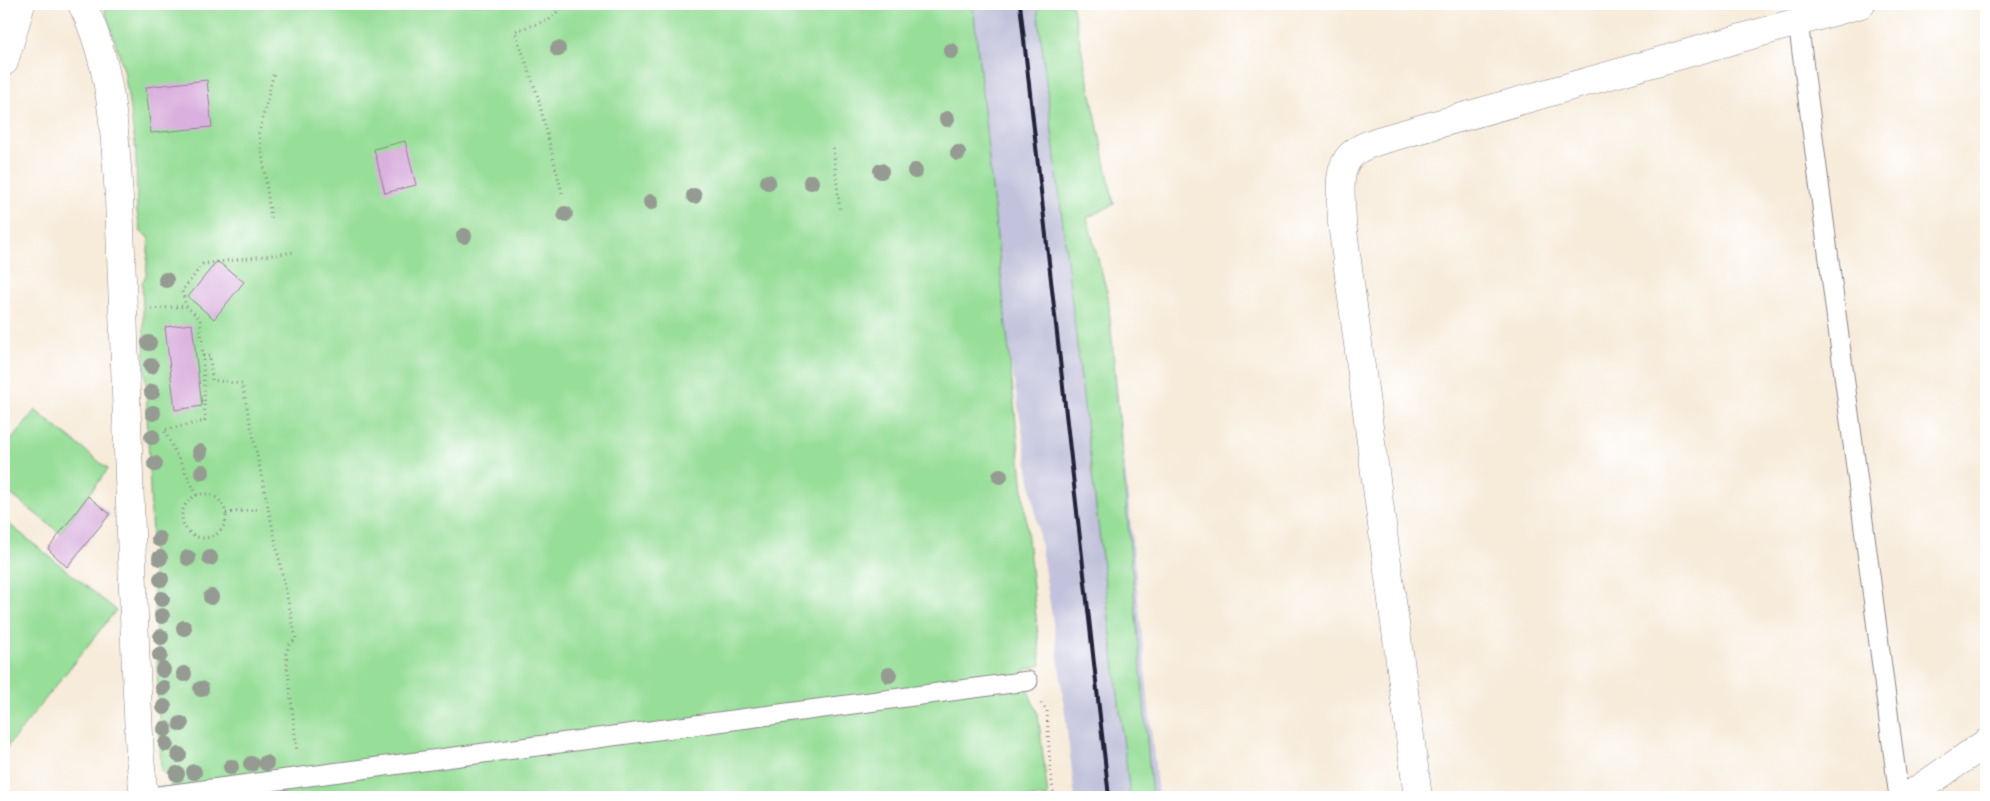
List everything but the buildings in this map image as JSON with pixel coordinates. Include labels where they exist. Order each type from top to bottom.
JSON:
[{"type":"main road","points":[[4,62],[21,4]]},
{"type":"main road","points":[[82,4],[91,22],[104,70],[114,126],[119,198],[139,728],[144,797]]},
{"type":"main road","points":[[1418,797],[1342,223],[1341,179],[1344,164],[1351,154],[1378,140],[1401,136],[1861,4]]},
{"type":"main road","points":[[1907,797],[1986,743]]},
{"type":"lane","points":[[1798,22],[1899,797]]},
{"type":"lane","points":[[151,797],[1028,681]]},
{"type":"path","points":[[562,193],[537,94],[514,31],[549,20],[566,4]]},
{"type":"path","points":[[271,218],[259,133],[274,72]]},
{"type":"path","points":[[833,148],[840,211]]},
{"type":"path","points":[[197,495],[164,430],[204,421],[204,356],[200,319],[186,306],[182,291],[204,264],[295,252]]},
{"type":"path","points":[[148,309],[186,306]]},
{"type":"path","points":[[204,356],[210,356],[212,380],[242,384],[296,639],[289,646],[286,654],[300,778]]},
{"type":"path","points":[[207,494],[214,496],[224,506],[226,513],[223,527],[212,536],[197,537],[191,533],[183,521],[182,514],[188,501],[197,495],[207,494]]},
{"type":"path","points":[[226,513],[257,508]]},
{"type":"path","points":[[1028,681],[1047,711],[1050,768],[1054,797]]},
{"type":"shaded area","points":[[963,4],[1072,4],[1114,204],[1087,218],[1108,296],[1158,797],[1075,797],[1057,647],[981,176]]},
{"type":"green space","points":[[103,4],[973,4],[1041,665],[1025,670],[1028,691],[1038,714],[1048,797],[171,797],[171,780],[161,771],[142,283],[146,275],[149,238],[141,232],[137,212],[136,150],[124,70]]},
{"type":"green space","points":[[1037,4],[1072,4],[1114,204],[1087,218],[1108,296],[1152,797],[1130,797]]},
{"type":"green space","points":[[35,410],[108,469],[60,533],[4,489],[4,450]]},
{"type":"green space","points":[[4,520],[116,610],[4,751]]},
{"type":"railway","points":[[1020,4],[1109,797]]}]
